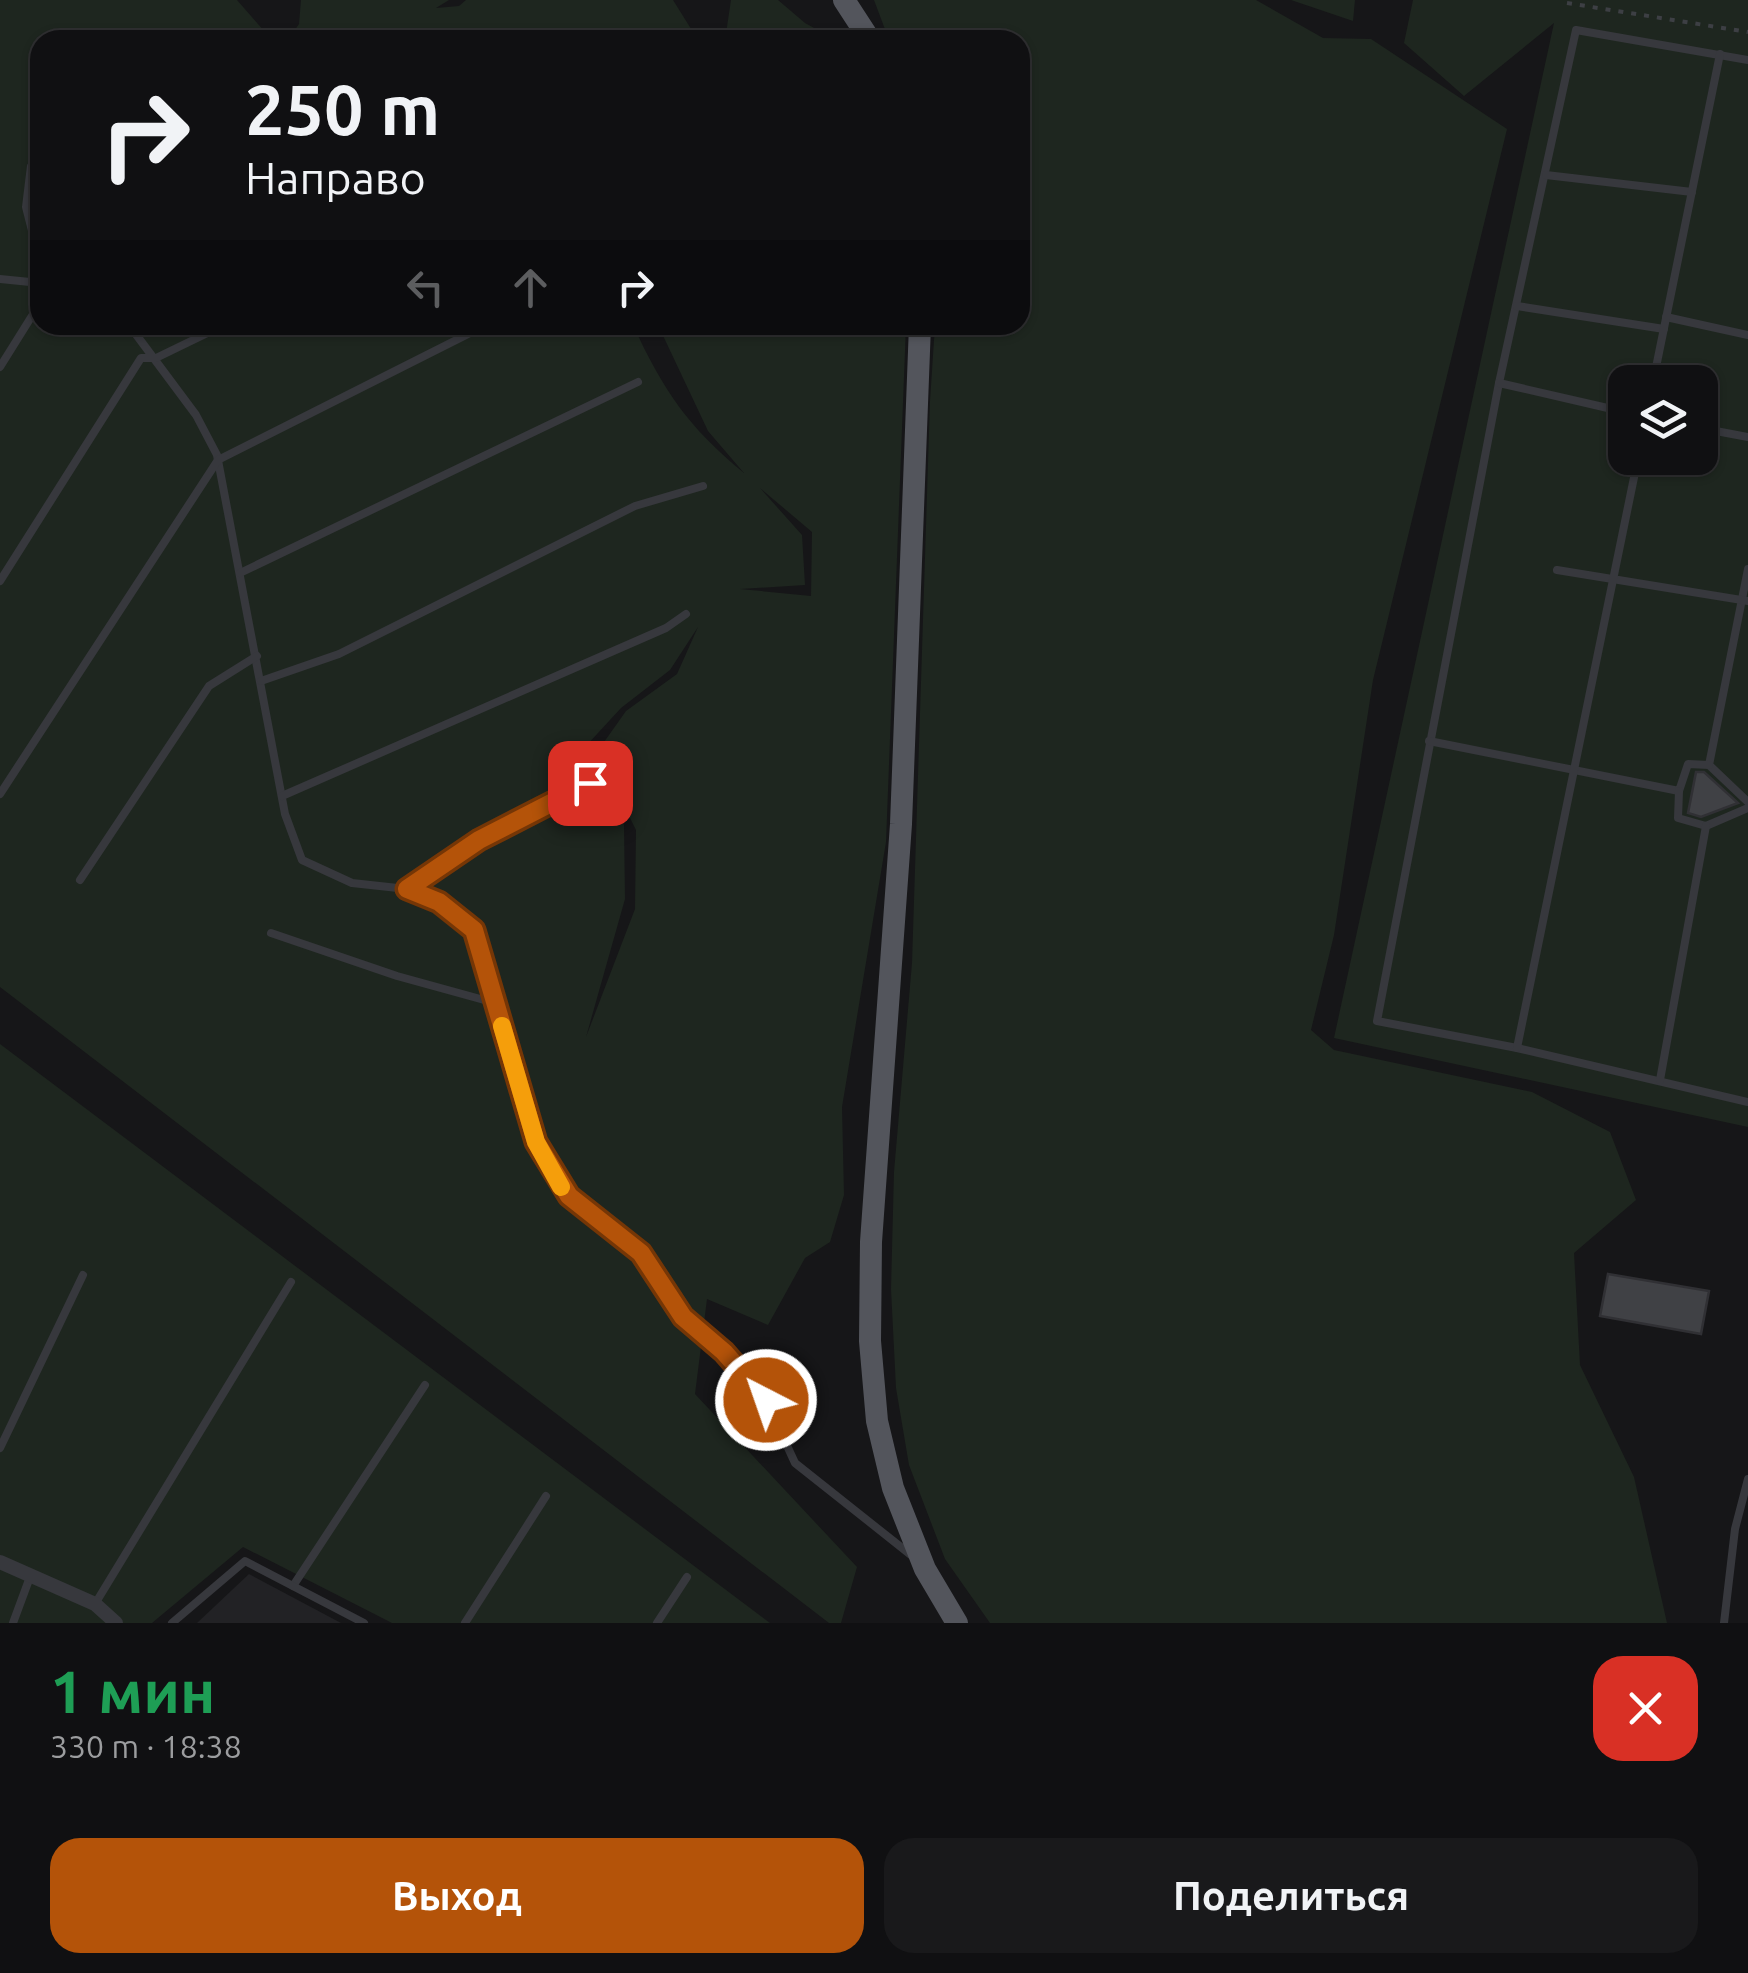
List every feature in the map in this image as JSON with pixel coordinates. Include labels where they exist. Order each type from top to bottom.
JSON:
[{"type":"main road","points":[[844,0],[864,30]]},
{"type":"main road","points":[[920,335],[901,824],[871,1242],[870,1341],[876,1421],[893,1488],[925,1568],[957,1623]]},
{"type":"street","points":[[0,1562],[95,1604],[116,1623]]},
{"type":"lane","points":[[1748,60],[1576,30],[1499,384],[1377,1022],[1517,1048],[1748,1102]]},
{"type":"lane","points":[[1657,365],[1720,54]]},
{"type":"lane","points":[[30,166],[26,208],[30,223]]},
{"type":"lane","points":[[1546,175],[1692,192]]},
{"type":"lane","points":[[0,279],[30,283]]},
{"type":"lane","points":[[1517,306],[1664,329]]},
{"type":"lane","points":[[1666,317],[1748,335]]},
{"type":"lane","points":[[0,367],[30,320]]},
{"type":"lane","points":[[138,335],[196,415],[218,460],[282,796],[302,860],[352,882],[407,889],[439,902],[474,930],[536,1142],[552,1175],[569,1196],[641,1253],[683,1317],[724,1352],[766,1400],[794,1462],[925,1568]]},
{"type":"lane","points":[[0,581],[141,358],[156,358],[203,335]]},
{"type":"lane","points":[[0,794],[218,460],[466,335]]},
{"type":"lane","points":[[240,574],[638,382]]},
{"type":"lane","points":[[1499,384],[1608,408]]},
{"type":"lane","points":[[1718,431],[1748,437]]},
{"type":"lane","points":[[1517,1048],[1635,475]]},
{"type":"lane","points":[[262,681],[339,654],[635,506],[703,486]]},
{"type":"lane","points":[[1557,570],[1745,601]]},
{"type":"lane","points":[[1708,764],[1745,601],[1748,570]]},
{"type":"lane","points":[[282,796],[666,628],[686,614]]},
{"type":"lane","points":[[80,880],[209,686],[257,656]]},
{"type":"lane","points":[[1430,740],[1679,792]]},
{"type":"lane","points":[[1688,764],[1708,764],[1748,805],[1706,826],[1678,818],[1679,792],[1688,764]]},
{"type":"lane","points":[[407,889],[479,840],[590,783]]},
{"type":"lane","points":[[1660,1080],[1706,826]]},
{"type":"lane","points":[[272,933],[397,976],[496,1003]]},
{"type":"lane","points":[[0,1448],[83,1275]]},
{"type":"lane","points":[[95,1604],[291,1282]]},
{"type":"lane","points":[[293,1586],[424,1385]]},
{"type":"lane","points":[[1724,1623],[1735,1529],[1748,1479]]},
{"type":"lane","points":[[464,1623],[546,1496]]},
{"type":"lane","points":[[172,1623],[245,1561],[364,1623]]},
{"type":"lane","points":[[13,1623],[30,1576]]},
{"type":"lane","points":[[657,1623],[687,1577]]},
{"type":"path","points":[[1568,3],[1748,32]]},
{"type":"shaded area","points":[[0,0],[237,0],[263,30],[30,30],[30,335],[638,335],[655,369],[692,423],[744,473],[708,431],[663,335],[906,335],[886,842],[842,1107],[844,1195],[830,1242],[805,1258],[768,1325],[707,1299],[695,1394],[857,1567],[841,1623],[829,1623],[0,987]],"holes":[[[760,488],[812,532],[811,596],[740,589],[805,585],[802,535]],[[698,627],[677,674],[626,711],[597,752],[636,830],[635,909],[586,1037],[625,899],[624,825],[586,746],[621,708],[670,670]]]},
{"type":"shaded area","points":[[301,0],[449,0],[436,8],[459,6],[466,0],[673,0],[692,30],[295,30]]},
{"type":"shaded area","points":[[731,0],[778,0],[818,30],[726,30]]},
{"type":"shaded area","points":[[874,0],[1256,0],[1323,38],[1371,39],[1507,129],[1373,680],[1334,935],[1311,1030],[1334,1050],[1532,1092],[1610,1132],[1636,1200],[1574,1253],[1580,1365],[1634,1477],[1667,1623],[990,1623],[945,1559],[909,1465],[896,1388],[891,1289],[894,1172],[912,963],[930,401],[934,335],[1030,335],[1030,30],[885,30]]},
{"type":"shaded area","points":[[1291,0],[1355,0],[1353,21]]},
{"type":"shaded area","points":[[1413,0],[1748,0],[1748,1127],[1334,1038],[1554,23],[1464,96],[1404,43]]},
{"type":"shaded area","points":[[0,1044],[770,1623],[392,1623],[243,1547],[152,1623],[0,1623]]},
{"type":"shaded area","points":[[249,1574],[341,1623],[197,1623]]},
{"type":"building","points":[[1696,772],[1704,772],[1738,803],[1701,817],[1688,813]]},
{"type":"building","points":[[1608,1274],[1709,1291],[1701,1334],[1600,1316]]},
{"type":"slow traffic","points":[[502,1026],[536,1142],[561,1187]]},
{"type":"route","points":[[590,783],[479,840],[407,889],[439,902],[474,930],[536,1142],[552,1175],[569,1196],[641,1253],[683,1317],[724,1352],[766,1400]]}]
